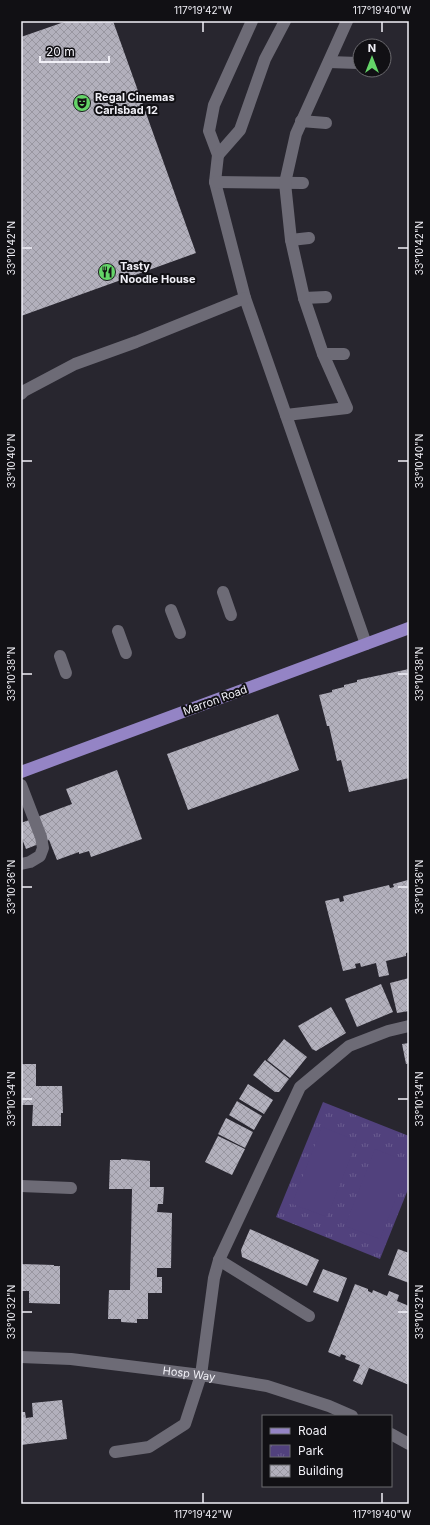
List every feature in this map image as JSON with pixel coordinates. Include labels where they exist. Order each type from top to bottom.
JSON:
[{"type":"main road","name":"Marron Road","points":[[21,772],[409,628]]},
{"type":"street","points":[[252,21],[214,105],[209,131],[218,155],[215,182],[245,298],[366,644]]},
{"type":"street","points":[[218,155],[240,130],[265,59],[285,21]]},
{"type":"street","points":[[286,414],[347,408],[323,354],[304,298],[291,240],[285,183],[296,134],[347,21]]},
{"type":"street","points":[[328,62],[352,63]]},
{"type":"street","points":[[302,121],[326,123]]},
{"type":"street","points":[[215,182],[303,183]]},
{"type":"street","points":[[291,240],[309,238]]},
{"type":"street","points":[[304,298],[326,297]]},
{"type":"street","points":[[22,391],[75,364],[136,342],[245,298]]},
{"type":"street","points":[[323,354],[344,354]]},
{"type":"street","points":[[222,592],[231,614]]},
{"type":"street","points":[[171,610],[180,633]]},
{"type":"street","points":[[118,631],[126,653]]},
{"type":"street","points":[[60,656],[66,673]]},
{"type":"street","points":[[21,785],[42,837],[43,848],[40,856],[30,862],[21,864]]},
{"type":"street","points":[[115,1452],[149,1447],[184,1424],[201,1375],[214,1278],[219,1260],[300,1087],[348,1046],[388,1031],[409,1026]]},
{"type":"street","points":[[21,1186],[71,1188]]},
{"type":"street","points":[[219,1260],[309,1316]]},
{"type":"street","name":"Hosp Way","points":[[21,1357],[71,1359],[201,1375],[267,1386],[329,1406],[350,1415]]},
{"type":"street","points":[[392,1435],[409,1444]]},
{"type":"green space","points":[[323,1102],[409,1136],[409,1187],[380,1259],[276,1217]]},
{"type":"green space","points":[[322,1127],[357,1141],[327,1217],[292,1204]]},
{"type":"green space","points":[[375,1149],[409,1162],[380,1239],[345,1226]]},
{"type":"building","name":"Regal Cinemas Carlsbad 12","points":[[67,21],[113,21],[196,253],[21,316],[21,37]]},
{"type":"building","points":[[409,669],[409,778],[349,792],[341,760],[337,761],[329,726],[327,726],[319,695],[332,692],[332,690],[344,687],[344,685],[357,682],[357,680]]},
{"type":"building","points":[[278,714],[299,770],[188,810],[167,754]]},
{"type":"building","points":[[117,770],[142,839],[91,857],[89,851],[79,854],[79,852],[57,860],[49,840],[26,849],[21,836],[21,823],[72,804],[66,789]]},
{"type":"building","points":[[408,880],[409,952],[406,953],[406,956],[386,961],[389,975],[379,977],[376,963],[361,967],[360,963],[355,964],[356,968],[343,971],[325,901],[339,898],[340,902],[344,901],[343,896],[389,885],[390,888],[394,887],[393,884]]},
{"type":"building","points":[[409,978],[409,1011],[397,1013],[390,983]]},
{"type":"building","points":[[381,984],[393,1012],[357,1027],[345,999]]},
{"type":"building","points":[[331,1007],[346,1033],[316,1051],[312,1049],[298,1026]]},
{"type":"building","points":[[284,1039],[307,1057],[290,1078],[267,1060]]},
{"type":"building","points":[[409,1043],[409,1063],[406,1064],[402,1044]]},
{"type":"building","points":[[265,1060],[289,1079],[279,1092],[275,1092],[253,1075]]},
{"type":"building","points":[[21,1064],[36,1064],[36,1086],[62,1086],[63,1113],[61,1113],[61,1126],[32,1126],[33,1105],[21,1105]]},
{"type":"building","points":[[248,1084],[273,1100],[264,1114],[239,1099]]},
{"type":"building","points":[[237,1101],[262,1116],[254,1130],[229,1115]]},
{"type":"building","points":[[226,1118],[253,1132],[245,1148],[218,1134]]},
{"type":"building","points":[[218,1136],[245,1149],[232,1175],[205,1162]]},
{"type":"building","points":[[121,1159],[150,1161],[150,1187],[164,1187],[163,1204],[158,1204],[157,1212],[172,1213],[171,1268],[157,1268],[157,1277],[162,1277],[162,1293],[148,1293],[148,1319],[137,1319],[137,1323],[121,1322],[121,1319],[108,1319],[109,1290],[130,1290],[132,1189],[109,1189],[110,1160]]},
{"type":"building","points":[[250,1229],[319,1260],[307,1286],[242,1257],[241,1250]]},
{"type":"building","points":[[398,1249],[409,1253],[409,1283],[388,1275]]},
{"type":"building","points":[[21,1264],[60,1266],[60,1304],[29,1303],[29,1291],[21,1291]]},
{"type":"building","points":[[323,1269],[347,1278],[338,1302],[313,1292]]},
{"type":"building","points":[[355,1284],[368,1289],[368,1291],[372,1293],[373,1290],[387,1296],[389,1291],[399,1295],[397,1301],[409,1306],[409,1385],[369,1368],[362,1385],[353,1381],[360,1365],[345,1359],[346,1356],[341,1354],[340,1357],[328,1352]]},
{"type":"building","points":[[62,1400],[67,1439],[21,1445],[21,1412],[25,1412],[26,1418],[33,1417],[32,1403]]},
{"type":"place","name":"Regal Cinemas Carlsbad 12","points":[[82,103]]},
{"type":"place","name":"Tasty Noodle House","points":[[107,272]]}]
